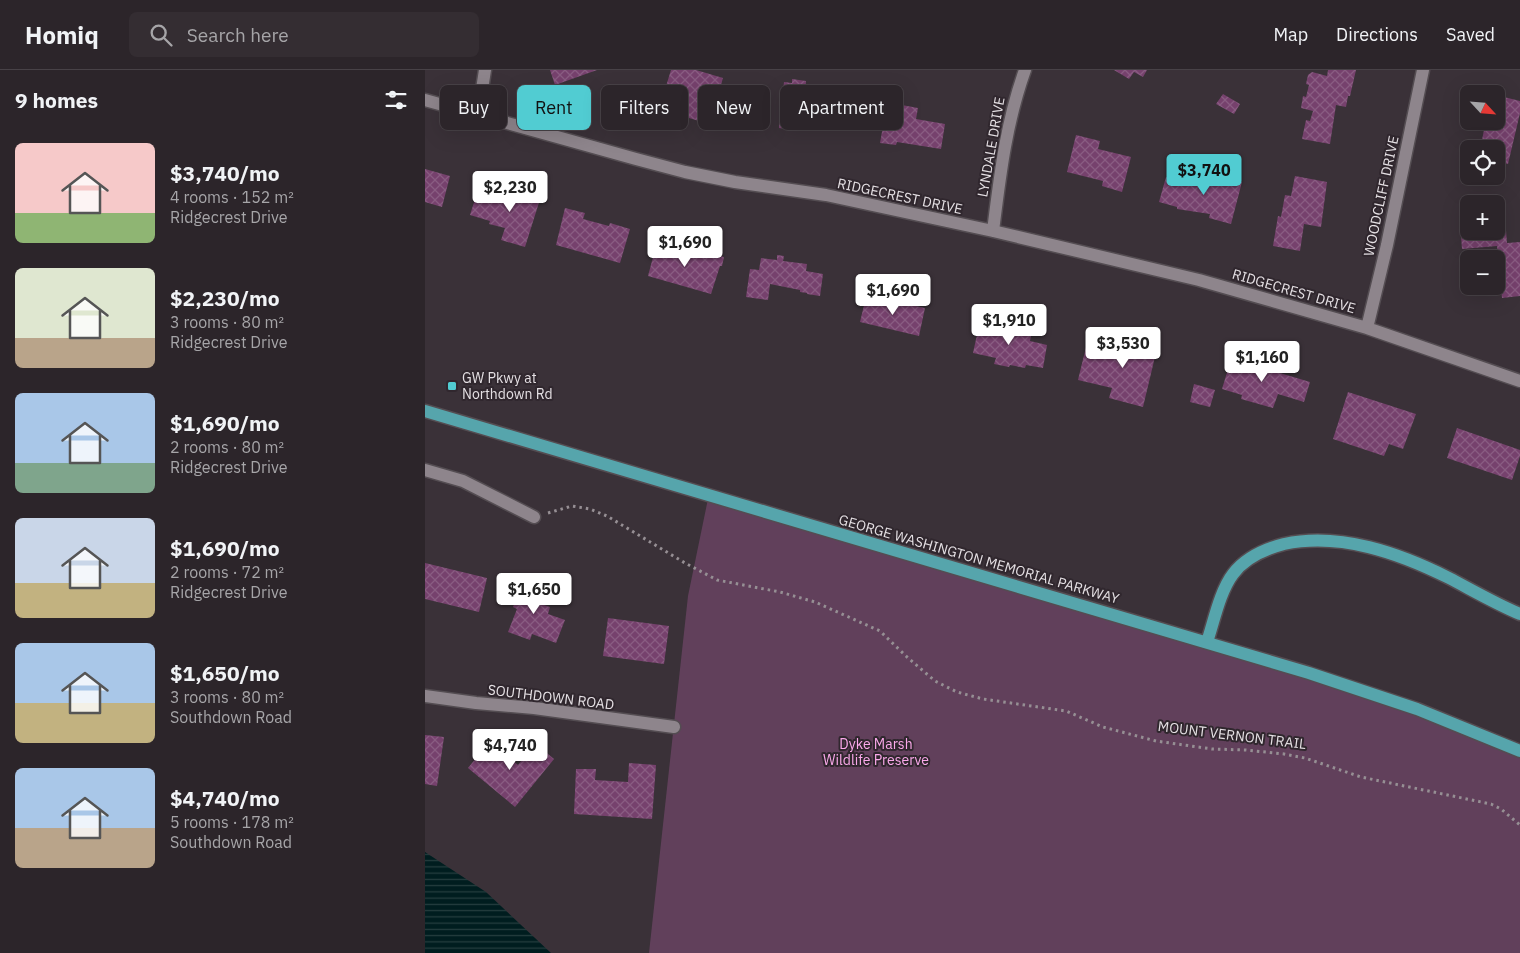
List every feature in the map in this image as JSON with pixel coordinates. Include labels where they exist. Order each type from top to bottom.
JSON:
[{"type":"main road","name":"GEORGE WASHINGTON MEMORIAL PARKWAY","points":[[425,411],[1309,673],[1417,709],[1520,751]]},
{"type":"main road","points":[[1207,642],[1225,587],[1244,562],[1264,550],[1312,540],[1350,543],[1400,556],[1520,614]]},
{"type":"street","points":[[483,85],[485,70]]},
{"type":"street","name":"LYNDALE DRIVE","points":[[993,231],[1005,142],[1016,94],[1025,70]]},
{"type":"street","name":"WOODCLIFF DRIVE","points":[[1367,328],[1387,244],[1423,70]]},
{"type":"street","name":"RIDGECREST DRIVE","points":[[425,100],[440,104]]},
{"type":"street","name":"RIDGECREST DRIVE","points":[[507,123],[685,172],[735,182],[826,195],[993,231],[1199,280],[1367,328],[1520,381]]},
{"type":"street","points":[[425,470],[463,481],[534,517]]},
{"type":"street","name":"SOUTHDOWN ROAD","points":[[425,696],[534,708],[674,727]]},
{"type":"path","name":"MOUNT VERNON TRAIL","points":[[534,517],[572,506],[590,509],[607,516],[717,580],[780,592],[815,602],[879,631],[935,681],[957,692],[1002,702],[1066,711],[1103,727],[1156,741],[1305,758],[1361,777],[1491,804],[1501,809],[1520,825]]},
{"type":"green space","name":"Dyke Marsh Wildlife Preserve","points":[[709,494],[1207,642],[1520,752],[1520,953],[649,953],[688,596]]},
{"type":"water","points":[[425,852],[486,892],[551,953],[425,953]]},
{"type":"building","points":[[550,70],[597,70],[555,85]]},
{"type":"building","points":[[671,70],[696,70],[723,78],[721,85],[698,85],[698,121],[688,118],[688,85],[666,85]]},
{"type":"building","points":[[1114,70],[1147,70],[1143,77],[1134,72],[1129,79]]},
{"type":"building","points":[[1328,70],[1356,70],[1346,107],[1336,105],[1330,144],[1302,139],[1306,120],[1310,121],[1313,111],[1301,108],[1303,96],[1306,97],[1309,85],[1306,84],[1308,75],[1312,72],[1327,76]]},
{"type":"building","points":[[792,79],[806,81],[806,85],[784,85],[784,82],[792,83]]},
{"type":"building","points":[[1223,94],[1240,104],[1234,114],[1216,104]]},
{"type":"building","points":[[1505,97],[1520,101],[1520,113],[1508,164],[1505,163],[1505,140],[1482,140],[1484,130],[1505,130]]},
{"type":"building","points":[[903,105],[918,108],[916,119],[945,124],[941,149],[897,142],[896,145],[880,143],[882,130],[903,130]]},
{"type":"building","points":[[1076,135],[1100,141],[1098,149],[1131,157],[1122,192],[1102,186],[1103,181],[1067,172]]},
{"type":"building","points":[[425,169],[450,176],[442,207],[425,202]]},
{"type":"building","points":[[1207,173],[1242,182],[1231,224],[1209,218],[1210,214],[1177,209],[1177,207],[1159,202],[1166,177],[1193,184],[1197,182],[1203,184]]},
{"type":"building","points":[[1295,176],[1327,182],[1321,227],[1304,224],[1300,251],[1273,246],[1278,216],[1281,217],[1285,195],[1291,196]]},
{"type":"building","points":[[515,181],[534,187],[534,190],[542,193],[525,247],[501,240],[505,228],[489,224],[490,221],[470,215],[477,193],[494,196],[497,198],[496,200],[510,205]]},
{"type":"building","points":[[565,208],[585,213],[583,219],[609,226],[610,223],[630,229],[620,263],[556,245]]},
{"type":"building","points":[[1505,218],[1507,243],[1520,242],[1520,296],[1502,298],[1502,295],[1505,295],[1505,250],[1497,250],[1497,246],[1462,249],[1461,240],[1505,240]]},
{"type":"building","points":[[657,242],[696,253],[695,255],[703,258],[705,252],[724,257],[711,294],[648,276]]},
{"type":"building","points":[[777,255],[784,256],[783,261],[807,264],[806,271],[823,274],[820,296],[770,284],[768,300],[746,297],[750,269],[759,270],[761,258],[777,260]]},
{"type":"building","points":[[866,297],[925,308],[919,336],[860,322]]},
{"type":"building","points":[[980,321],[1032,331],[1030,341],[1047,345],[1043,368],[1026,365],[1025,368],[1010,365],[1009,367],[994,364],[996,358],[973,353]]},
{"type":"building","points":[[1126,331],[1159,340],[1143,407],[1109,398],[1112,388],[1078,380],[1086,347],[1120,355]]},
{"type":"building","points":[[1232,356],[1261,364],[1260,367],[1310,382],[1304,402],[1278,394],[1273,408],[1241,399],[1242,395],[1222,389]]},
{"type":"building","points":[[1194,384],[1215,390],[1210,407],[1190,402]]},
{"type":"building","points":[[1348,392],[1416,414],[1403,449],[1389,444],[1384,456],[1333,439]]},
{"type":"building","points":[[1457,428],[1520,450],[1520,456],[1512,480],[1447,458]]},
{"type":"building","points":[[425,563],[487,578],[479,612],[425,599]]},
{"type":"building","points":[[524,579],[548,588],[541,604],[550,607],[548,614],[565,620],[556,643],[532,634],[530,640],[508,632],[517,609],[513,607]]},
{"type":"building","points":[[608,618],[669,626],[664,664],[603,656]]},
{"type":"building","points":[[425,735],[444,737],[437,786],[425,784]]},
{"type":"building","points":[[490,741],[518,765],[535,743],[554,759],[515,807],[468,768]]},
{"type":"building","points":[[629,763],[656,765],[652,819],[574,814],[576,769],[596,769],[595,780],[628,782]]},
{"type":"place","name":"GW Pkwy at Northdown Rd","points":[[452,386]]}]
